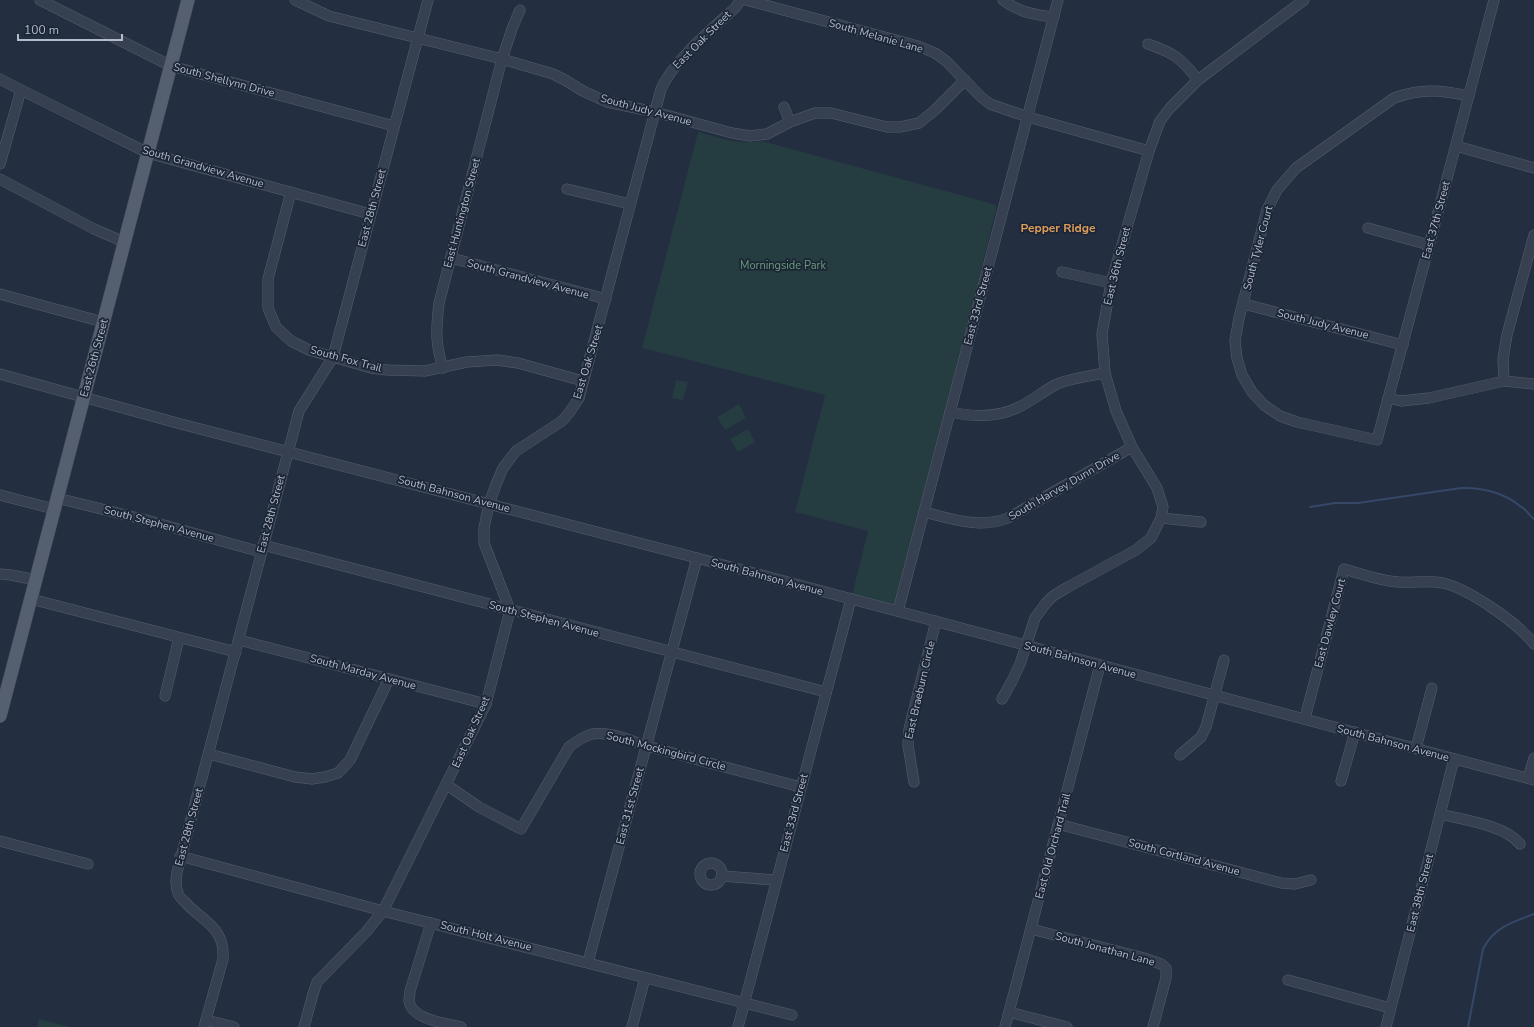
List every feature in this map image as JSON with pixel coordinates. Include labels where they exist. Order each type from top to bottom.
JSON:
[{"type":"main road","name":"East 26th Street","points":[[0,716],[188,0]]},
{"type":"street","name":"South Shellynn Drive","points":[[40,0],[171,66],[394,126]]},
{"type":"street","name":"South Judy Avenue","points":[[295,0],[329,16],[502,59],[553,74],[583,91],[607,102],[655,112],[732,133],[750,136],[767,134],[790,122],[815,113],[831,113],[887,127],[900,128],[919,123],[935,110],[965,80]]},
{"type":"street","name":"East 28th Street","points":[[204,1024],[223,959],[223,948],[221,938],[215,929],[192,910],[178,895],[176,886],[180,856],[236,652],[298,411],[333,357],[428,0]]},
{"type":"street","name":"East Oak Street","points":[[304,1027],[313,994],[318,982],[366,932],[383,911],[486,704],[510,610],[484,543],[484,528],[489,504],[497,482],[509,459],[516,451],[555,426],[569,413],[579,398],[661,89],[666,78],[675,66],[741,0]]},
{"type":"street","name":"South Melanie Lane","points":[[746,0],[918,46],[935,53],[946,61],[981,97],[990,104],[1028,117],[1149,151]]},
{"type":"street","points":[[1003,0],[1023,12],[1054,17]]},
{"type":"street","name":"East 33rd Street","points":[[898,611],[1058,0]]},
{"type":"street","name":"East 37th Street","points":[[1377,440],[1494,0]]},
{"type":"street","name":"East 36th Street","points":[[1002,699],[1012,681],[1027,646],[1032,628],[1039,612],[1053,596],[1136,550],[1151,538],[1161,518],[1163,507],[1157,488],[1132,447],[1116,411],[1105,372],[1102,334],[1111,283],[1149,151],[1160,121],[1170,108],[1198,80],[1297,2]]},
{"type":"street","name":"East Huntington Street","points":[[443,368],[437,349],[436,325],[439,303],[502,59],[520,10]]},
{"type":"street","points":[[1148,44],[1177,56],[1186,64],[1198,80]]},
{"type":"street","name":"South Grandview Avenue","points":[[0,79],[148,153],[370,214]]},
{"type":"street","points":[[0,164],[21,90]]},
{"type":"street","name":"South Tyler Court","points":[[1377,440],[1296,422],[1280,416],[1264,405],[1252,392],[1242,375],[1237,358],[1236,341],[1239,318],[1244,304],[1267,210],[1277,190],[1296,168],[1394,98],[1410,92],[1426,90],[1445,91],[1469,96]]},
{"type":"street","points":[[784,107],[790,122]]},
{"type":"street","points":[[1456,146],[1534,168]]},
{"type":"street","points":[[0,179],[94,229],[124,242]]},
{"type":"street","points":[[567,189],[630,204]]},
{"type":"street","name":"South Fox Trail","points":[[290,192],[268,278],[268,308],[276,327],[291,341],[309,350],[387,370],[425,371],[467,362],[497,360],[518,363],[583,381]]},
{"type":"street","points":[[1368,228],[1429,245]]},
{"type":"street","points":[[1504,381],[1503,359],[1507,335],[1534,234]]},
{"type":"street","name":"South Grandview Avenue","points":[[451,258],[606,299]]},
{"type":"street","points":[[1062,272],[1111,283]]},
{"type":"street","points":[[0,294],[103,322]]},
{"type":"street","name":"South Judy Avenue","points":[[1244,304],[1403,345]]},
{"type":"street","points":[[950,412],[976,417],[1002,414],[1017,408],[1055,385],[1105,372]]},
{"type":"street","name":"South Bahnson Avenue","points":[[0,374],[1531,779]]},
{"type":"street","points":[[1388,398],[1401,401],[1430,398],[1504,381],[1534,384]]},
{"type":"street","name":"South Harvey Dunn Drive","points":[[924,512],[975,523],[999,522],[1132,447]]},
{"type":"street","name":"South Stephen Avenue","points":[[0,495],[146,520],[510,610],[826,692]]},
{"type":"street","points":[[1161,518],[1201,522]]},
{"type":"street","name":"East 31st Street","points":[[588,962],[697,558]]},
{"type":"street","name":"East Dawley Court","points":[[1304,718],[1344,569],[1398,582],[1425,581],[1443,583],[1459,588],[1471,594],[1518,627],[1534,644]]},
{"type":"street","points":[[0,574],[36,580]]},
{"type":"street","points":[[30,599],[236,652]]},
{"type":"street","name":"East 33rd Street","points":[[738,1027],[851,599]]},
{"type":"street","name":"East Braeburn Circle","points":[[914,782],[908,745],[909,729],[936,621]]},
{"type":"street","points":[[165,696],[179,638]]},
{"type":"street","name":"South Marday Avenue","points":[[239,640],[486,704]]},
{"type":"street","points":[[1180,755],[1201,737],[1210,716],[1224,660]]},
{"type":"street","name":"East Old Orchard Trail","points":[[1005,1027],[1100,665]]},
{"type":"street","points":[[208,754],[295,777],[312,779],[325,777],[338,772],[350,760],[389,679]]},
{"type":"street","points":[[1416,748],[1432,688]]},
{"type":"street","points":[[1341,781],[1355,732]]},
{"type":"street","name":"South Mockingbird Circle","points":[[447,785],[479,807],[522,829],[569,747],[580,738],[592,734],[603,734],[612,735],[646,746],[801,787]]},
{"type":"street","points":[[1531,779],[1534,758]]},
{"type":"street","name":"East 38th Street","points":[[1386,1027],[1454,759]]},
{"type":"street","points":[[1440,814],[1501,830],[1520,844]]},
{"type":"street","name":"South Cortland Avenue","points":[[1058,824],[1281,883],[1295,884],[1311,880]]},
{"type":"street","points":[[0,841],[88,864]]},
{"type":"street","name":"South Holt Avenue","points":[[180,856],[383,911],[792,1015]]},
{"type":"street","points":[[722,876],[776,880]]},
{"type":"street","points":[[430,923],[410,991],[409,1001],[417,1014],[425,1018],[461,1027]]},
{"type":"street","name":"South Jonathan Lane","points":[[1031,929],[1144,958],[1161,964],[1166,968],[1166,978],[1153,1027]]},
{"type":"street","points":[[632,1027],[645,978]]},
{"type":"street","points":[[1288,980],[1390,1008]]},
{"type":"street","points":[[1009,1012],[1067,1027]]},
{"type":"street","points":[[204,1024],[234,1027]]},
{"type":"green space","name":"Morningside Park","points":[[698,132],[722,139],[745,142],[762,141],[997,205],[898,611],[851,599],[868,531],[795,512],[825,395],[642,348]]},
{"type":"green space","points":[[676,380],[688,382],[683,400],[672,398]]},
{"type":"green space","points":[[739,404],[746,418],[725,430],[717,417]]},
{"type":"green space","points":[[748,429],[755,442],[738,452],[730,439]]},
{"type":"green space","points":[[39,1019],[71,1027],[37,1027]]},
{"type":"waterway","points":[[1310,507],[1335,503],[1358,503],[1469,488],[1500,494],[1514,501],[1534,519]]},
{"type":"waterway","points":[[1468,1027],[1483,949],[1487,942],[1498,930],[1534,914]]},
{"type":"district","name":"Pepper Ridge","points":[[1058,228]]}]
